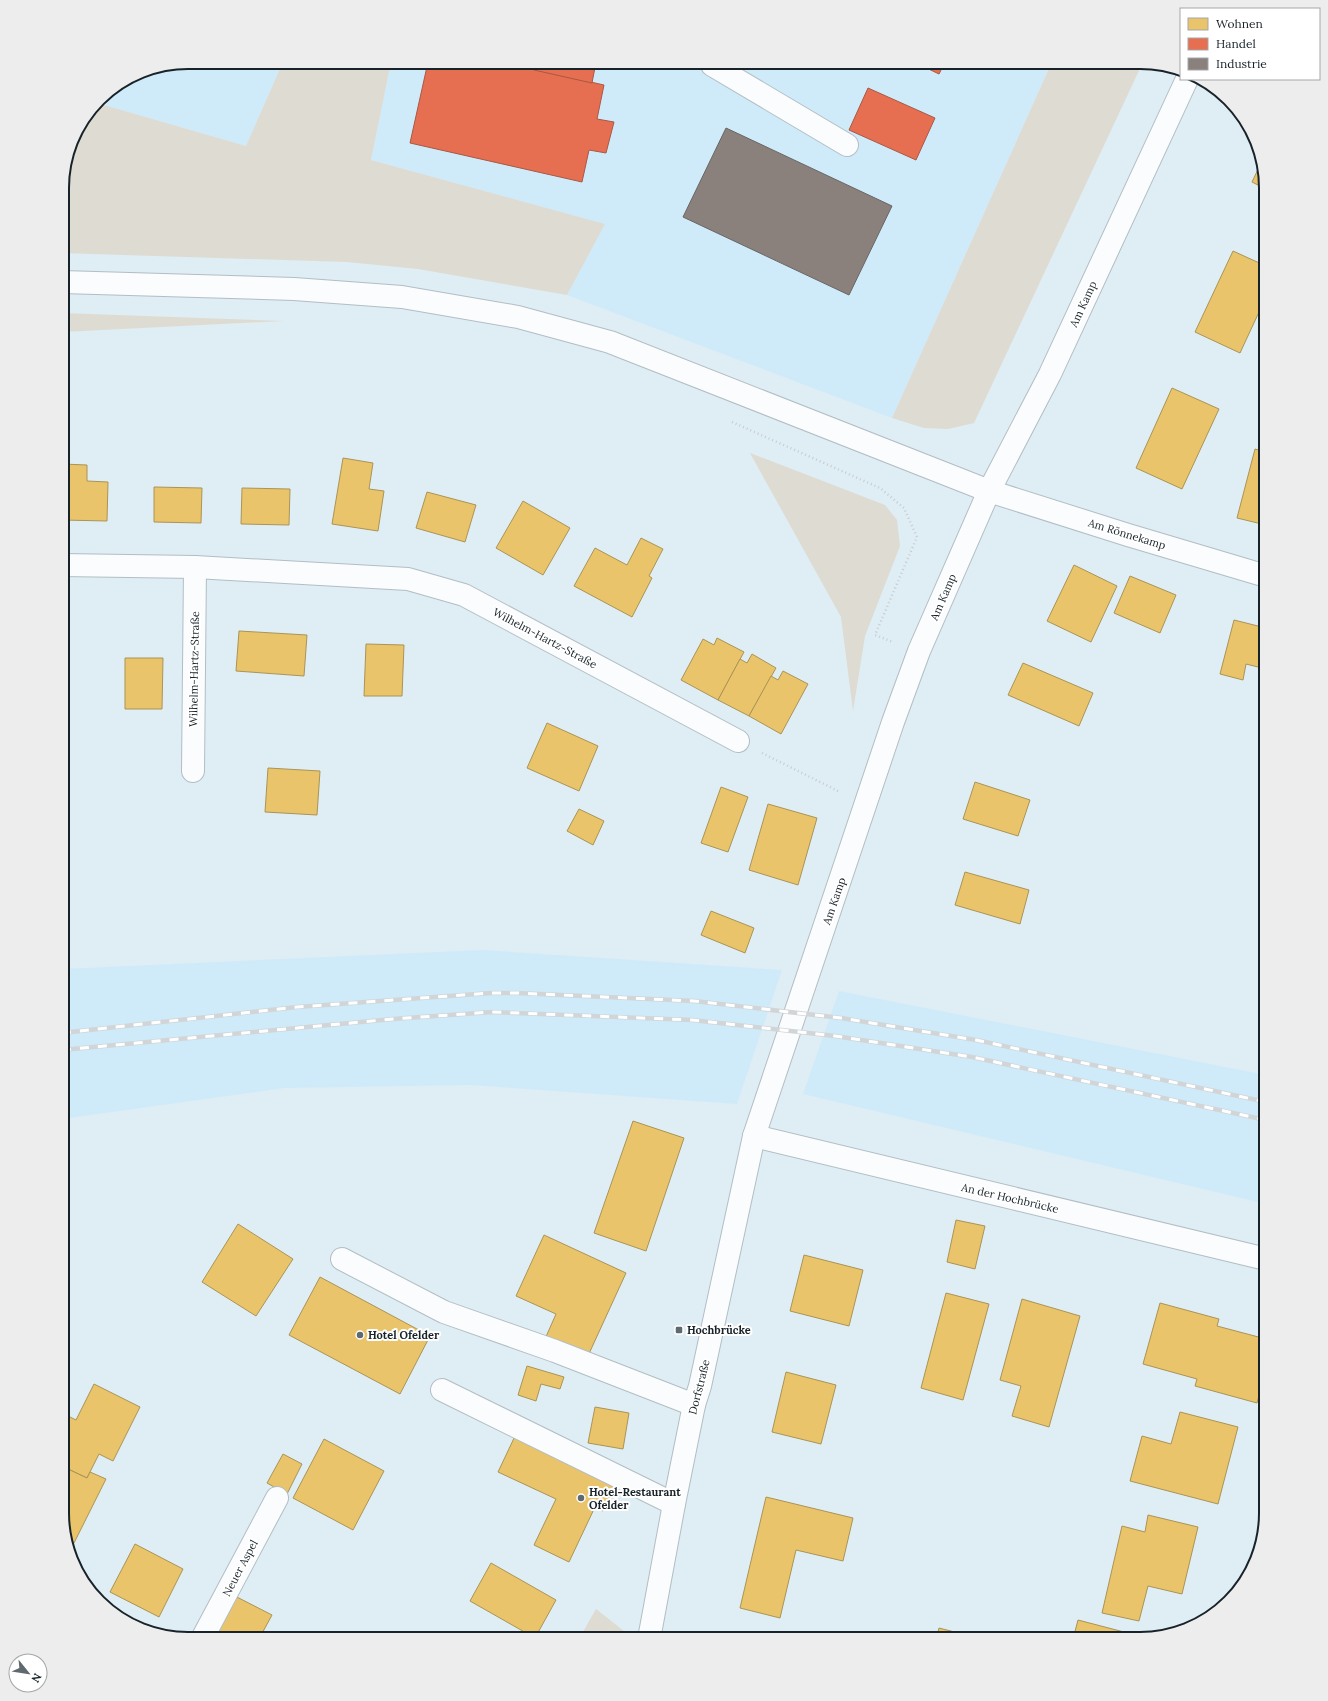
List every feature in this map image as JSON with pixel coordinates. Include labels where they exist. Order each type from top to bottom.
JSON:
[{"type":"street","points":[[719,69],[847,145]]},
{"type":"street","name":"Am Kamp","points":[[754,1136],[894,722],[920,651],[989,491],[1050,374],[1187,80]]},
{"type":"street","name":"Am Rönnekamp","points":[[69,282],[294,289],[402,297],[518,317],[610,342],[989,491],[1128,535],[1259,574]]},
{"type":"street","name":"Wilhelm-Hartz-Straße","points":[[69,565],[195,567],[408,579],[464,595],[738,741]]},
{"type":"street","name":"Wilhelm-Hartz-Straße","points":[[193,770],[195,567]]},
{"type":"street","name":"An der Hochbrücke","points":[[754,1136],[1259,1257]]},
{"type":"street","name":"Dorfstraße","points":[[650,1632],[694,1405],[700,1386],[754,1136]]},
{"type":"street","points":[[342,1259],[444,1312],[555,1351],[694,1405]]},
{"type":"street","points":[[442,1390],[674,1504]]},
{"type":"street","name":"Neuer Aspel","points":[[206,1632],[277,1498]]},
{"type":"path","points":[[730,422],[880,488],[904,508],[917,536],[875,635],[920,651]]},
{"type":"path","points":[[738,741],[842,792],[865,810]]},
{"type":"shaded area","points":[[180,69],[280,69],[246,146],[103,105],[122,89],[135,81],[165,71]]},
{"type":"shaded area","points":[[280,69],[390,69],[371,160],[605,224],[567,295],[418,269],[347,262],[69,253],[69,180],[73,157],[81,135],[89,122],[103,105],[246,146]]},
{"type":"shaded area","points":[[390,69],[1049,69],[892,418],[567,295],[604,224],[371,160]]},
{"type":"shaded area","points":[[1049,69],[1140,69],[974,423],[948,429],[924,428],[892,418]]},
{"type":"shaded area","points":[[69,313],[283,321],[69,332]]},
{"type":"shaded area","points":[[750,453],[885,505],[897,520],[900,546],[865,636],[853,711],[841,617]]},
{"type":"shaded area","points":[[482,950],[782,970],[737,1104],[470,1085],[284,1088],[69,1118],[69,969]]},
{"type":"shaded area","points":[[839,991],[1259,1074],[1259,1202],[803,1094]]},
{"type":"shaded area","points":[[596,1609],[625,1632],[583,1632]]},
{"type":"building: Wohnen","points":[[1258,170],[1259,186],[1252,182]]},
{"type":"building: Wohnen","points":[[1233,251],[1259,263],[1259,312],[1240,353],[1195,332]]},
{"type":"building: Wohnen","points":[[1172,388],[1219,409],[1182,489],[1136,468]]},
{"type":"building: Wohnen","points":[[1255,449],[1259,450],[1259,523],[1237,518]]},
{"type":"building: Wohnen","points":[[343,458],[373,463],[369,489],[384,491],[378,531],[332,524]]},
{"type":"building: Wohnen","points":[[69,464],[87,465],[87,481],[108,482],[107,521],[69,520]]},
{"type":"building: Wohnen","points":[[154,487],[202,488],[201,523],[154,522]]},
{"type":"building: Wohnen","points":[[242,488],[290,489],[289,525],[241,524]]},
{"type":"building: Wohnen","points":[[427,492],[476,505],[465,542],[416,528]]},
{"type":"building: Wohnen","points":[[523,501],[570,528],[543,575],[496,548]]},
{"type":"building: Wohnen","points":[[641,538],[663,549],[649,576],[652,578],[632,617],[574,586],[595,548],[627,565]]},
{"type":"building: Wohnen","points":[[1074,565],[1117,586],[1091,642],[1047,621]]},
{"type":"building: Wohnen","points":[[1130,576],[1176,595],[1160,633],[1114,613]]},
{"type":"building: Wohnen","points":[[1234,620],[1259,626],[1259,667],[1246,664],[1243,680],[1220,674]]},
{"type":"building: Wohnen","points":[[239,631],[307,635],[304,676],[236,671]]},
{"type":"building: Wohnen","points":[[717,638],[744,652],[718,700],[681,680],[703,639],[714,645]]},
{"type":"building: Wohnen","points":[[366,644],[404,645],[402,696],[364,696]]},
{"type":"building: Wohnen","points":[[752,654],[776,668],[749,716],[718,700],[740,659],[747,663]]},
{"type":"building: Wohnen","points":[[125,658],[163,658],[162,709],[125,709]]},
{"type":"building: Wohnen","points":[[1023,663],[1093,693],[1079,726],[1008,695]]},
{"type":"building: Wohnen","points":[[783,671],[808,684],[781,734],[749,716],[771,676],[778,680]]},
{"type":"building: Wohnen","points":[[547,723],[598,746],[579,791],[527,768]]},
{"type":"building: Wohnen","points":[[268,768],[320,771],[317,815],[265,812]]},
{"type":"building: Wohnen","points":[[975,782],[1030,800],[1018,836],[963,819]]},
{"type":"building: Wohnen","points":[[721,787],[748,797],[728,852],[701,843]]},
{"type":"building: Wohnen","points":[[768,804],[817,818],[798,885],[749,870]]},
{"type":"building: Wohnen","points":[[579,809],[604,821],[593,845],[567,831]]},
{"type":"building: Wohnen","points":[[965,872],[1029,890],[1020,924],[955,905]]},
{"type":"building: Wohnen","points":[[711,911],[754,928],[745,953],[701,935]]},
{"type":"building: Wohnen","points":[[633,1121],[684,1138],[646,1251],[594,1233]]},
{"type":"building: Wohnen","points":[[956,1220],[985,1226],[975,1269],[947,1262]]},
{"type":"building: Wohnen","points":[[238,1224],[293,1259],[256,1316],[202,1282]]},
{"type":"building: Wohnen","points":[[544,1235],[626,1273],[587,1358],[545,1339],[556,1314],[516,1296]]},
{"type":"building: Wohnen","points":[[804,1255],[863,1270],[849,1326],[790,1311]]},
{"type":"building: Wohnen","name":"Hotel Ofelder","points":[[320,1277],[430,1336],[400,1394],[289,1335]]},
{"type":"building: Wohnen","points":[[946,1293],[989,1304],[963,1400],[921,1388]]},
{"type":"building: Wohnen","points":[[1022,1299],[1080,1316],[1049,1427],[1012,1416],[1021,1386],[1000,1380]]},
{"type":"building: Wohnen","points":[[1160,1303],[1219,1319],[1217,1326],[1259,1337],[1259,1396],[1257,1403],[1195,1386],[1197,1379],[1143,1364]]},
{"type":"building: Wohnen","points":[[527,1366],[564,1377],[560,1389],[541,1384],[536,1401],[518,1395]]},
{"type":"building: Wohnen","points":[[786,1372],[836,1385],[821,1444],[772,1432]]},
{"type":"building: Wohnen","points":[[94,1384],[140,1407],[113,1461],[99,1454],[87,1478],[69,1469],[69,1416],[76,1420]]},
{"type":"building: Wohnen","points":[[595,1407],[629,1413],[623,1449],[588,1443]]},
{"type":"building: Wohnen","points":[[1180,1412],[1238,1427],[1218,1504],[1130,1481],[1142,1436],[1171,1444]]},
{"type":"building: Wohnen","name":"Hotel-Restaurant Ofelder","points":[[516,1434],[616,1482],[603,1511],[595,1507],[569,1562],[534,1545],[556,1499],[498,1472]]},
{"type":"building: Wohnen","points":[[324,1439],[384,1471],[353,1530],[293,1498]]},
{"type":"building: Wohnen","points":[[283,1454],[302,1464],[287,1494],[267,1483]]},
{"type":"building: Wohnen","points":[[70,1470],[87,1478],[90,1472],[106,1479],[74,1543],[70,1529]]},
{"type":"building: Wohnen","points":[[766,1497],[853,1518],[843,1561],[796,1550],[780,1618],[740,1608]]},
{"type":"building: Wohnen","points":[[1148,1515],[1198,1527],[1182,1594],[1148,1586],[1139,1621],[1102,1613],[1122,1526],[1145,1532]]},
{"type":"building: Wohnen","points":[[135,1544],[183,1569],[159,1617],[110,1592]]},
{"type":"building: Wohnen","points":[[491,1563],[556,1600],[538,1632],[524,1632],[470,1601]]},
{"type":"building: Wohnen","points":[[231,1594],[272,1615],[263,1632],[212,1632]]},
{"type":"building: Wohnen","points":[[1078,1620],[1124,1632],[1075,1632]]},
{"type":"building: Wohnen","points":[[939,1628],[955,1632],[938,1632]]},
{"type":"building: Handel","points":[[426,69],[532,69],[604,85],[597,119],[614,122],[606,153],[589,150],[582,182],[410,143]]},
{"type":"building: Handel","points":[[534,69],[595,69],[592,83]]},
{"type":"building: Handel","points":[[929,69],[942,69],[939,74]]},
{"type":"building: Handel","points":[[868,88],[935,118],[916,160],[849,130]]},
{"type":"building: Industrie","points":[[726,128],[892,206],[849,295],[683,217]]},
{"type":"railway","points":[[69,1032],[297,1007],[491,993],[694,1001],[841,1018],[976,1040],[1259,1101]]},
{"type":"railway","points":[[69,1049],[393,1019],[492,1012],[692,1020],[835,1036],[972,1057],[1259,1118]]},
{"type":"place","name":"Hochbrücke","points":[[679,1330]]},
{"type":"place","name":"Hotel Ofelder","points":[[360,1335]]},
{"type":"place","name":"Hotel-Restaurant Ofelder","points":[[581,1498]]}]
